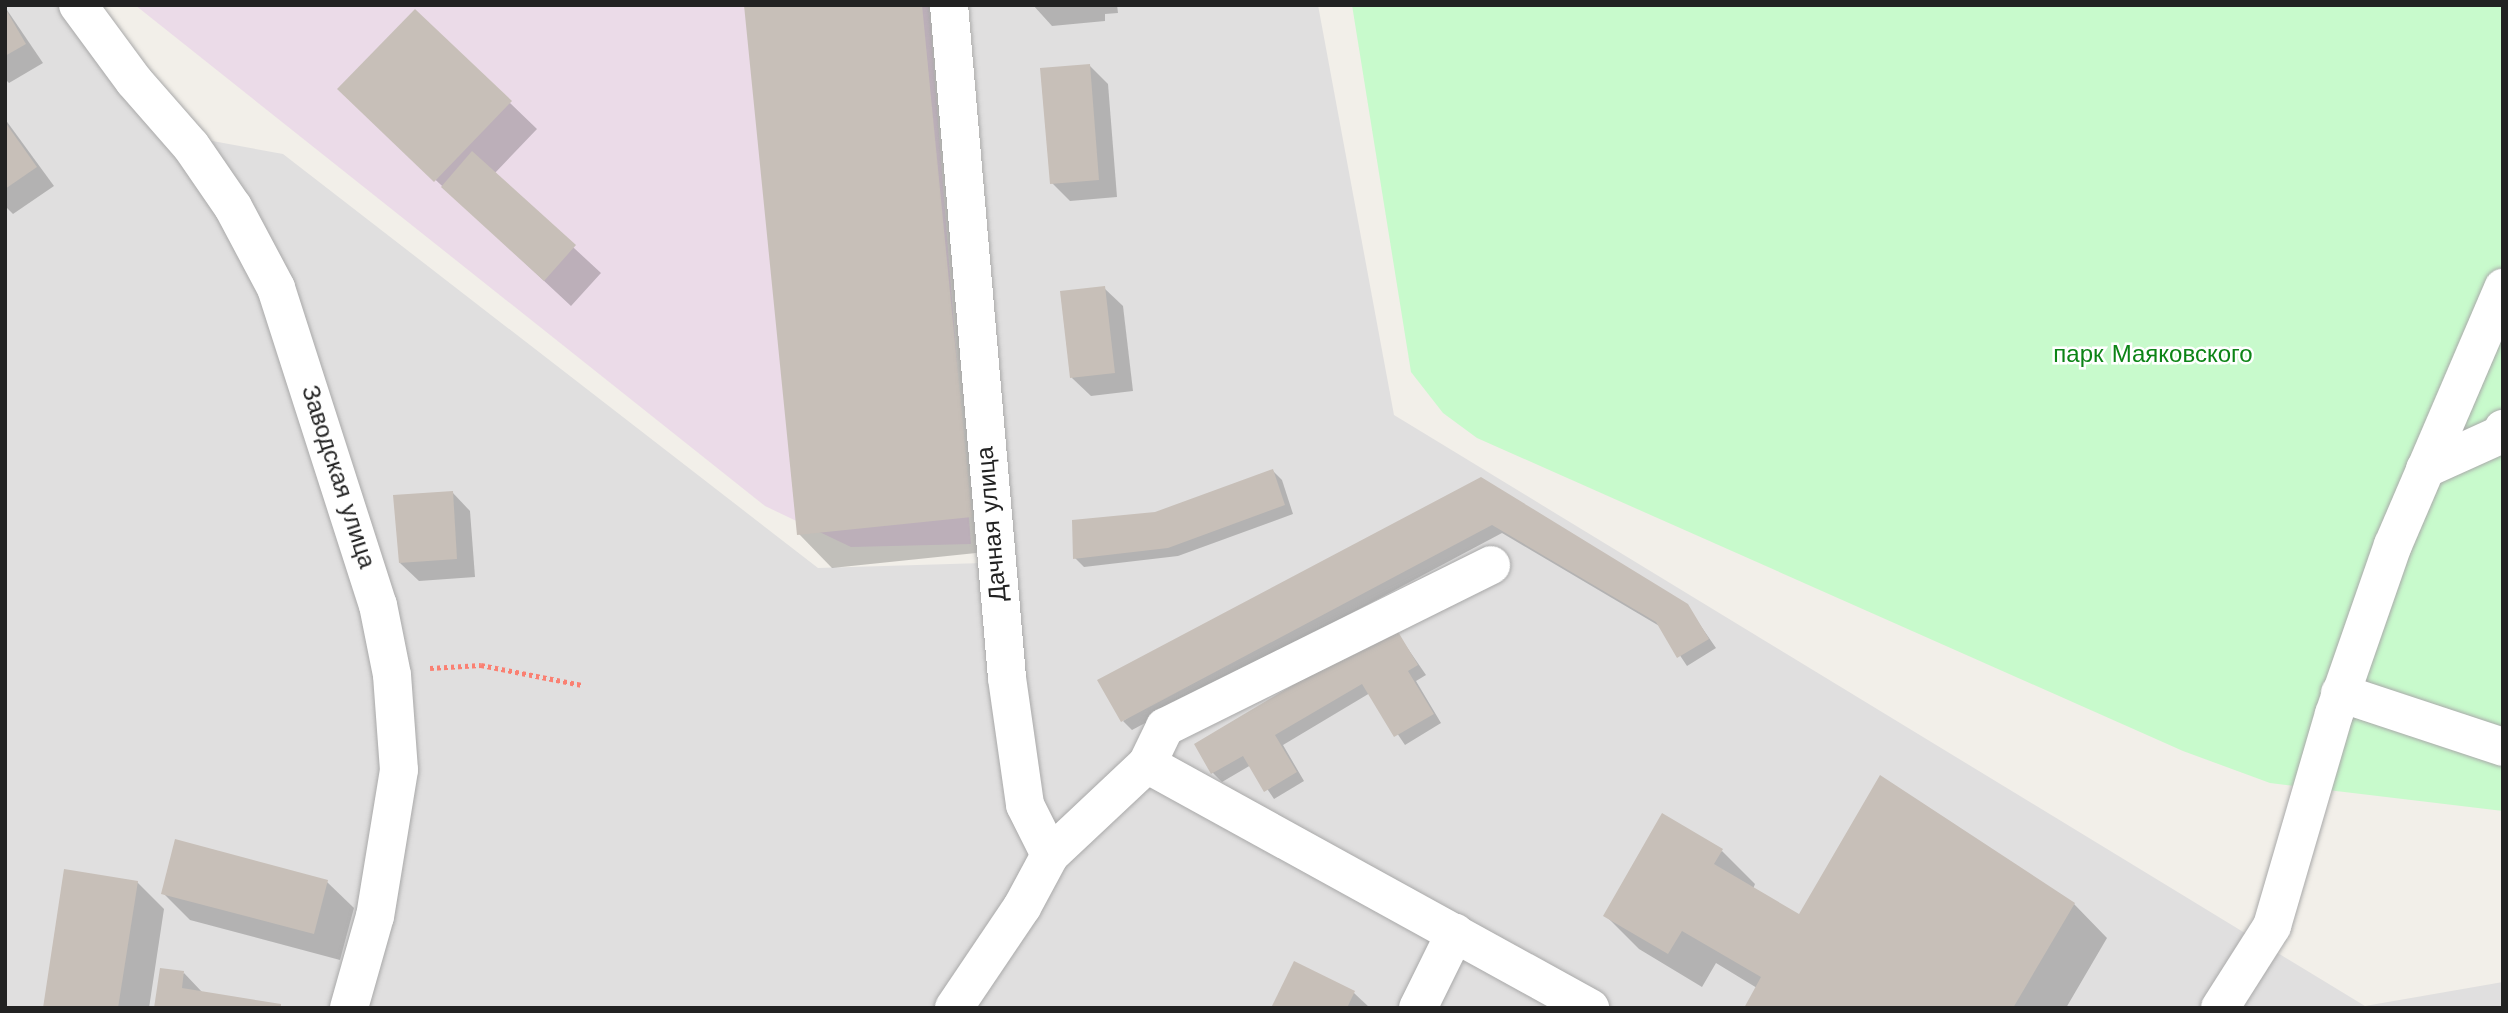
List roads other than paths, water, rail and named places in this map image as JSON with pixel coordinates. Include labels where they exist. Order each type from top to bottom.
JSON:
[{"type":"street","name":"Заводская улица","points":[[78,5],[134,81],[191,146],[233,207],[275,288],[351,514],[378,605],[392,676],[399,770],[396,803],[375,916],[349,1008]]},
{"type":"street","name":"Дачная улица","points":[[948,5],[1007,678],[1026,805],[1051,855]]},
{"type":"street","points":[[2220,1008],[2272,926],[2340,693],[2393,545],[2503,288]]},
{"type":"street","points":[[2426,469],[2500,435],[2503,429]]},
{"type":"street","points":[[954,1008],[1022,907],[1051,855],[1147,764],[1165,727],[1491,565]]},
{"type":"street","points":[[2340,693],[2503,747]]},
{"type":"street","points":[[1147,764],[1590,1008]]},
{"type":"street","points":[[1418,1008],[1455,933]]},
{"type":"park label","name":"парк Маяковского","points":[[2153,355]]}]
